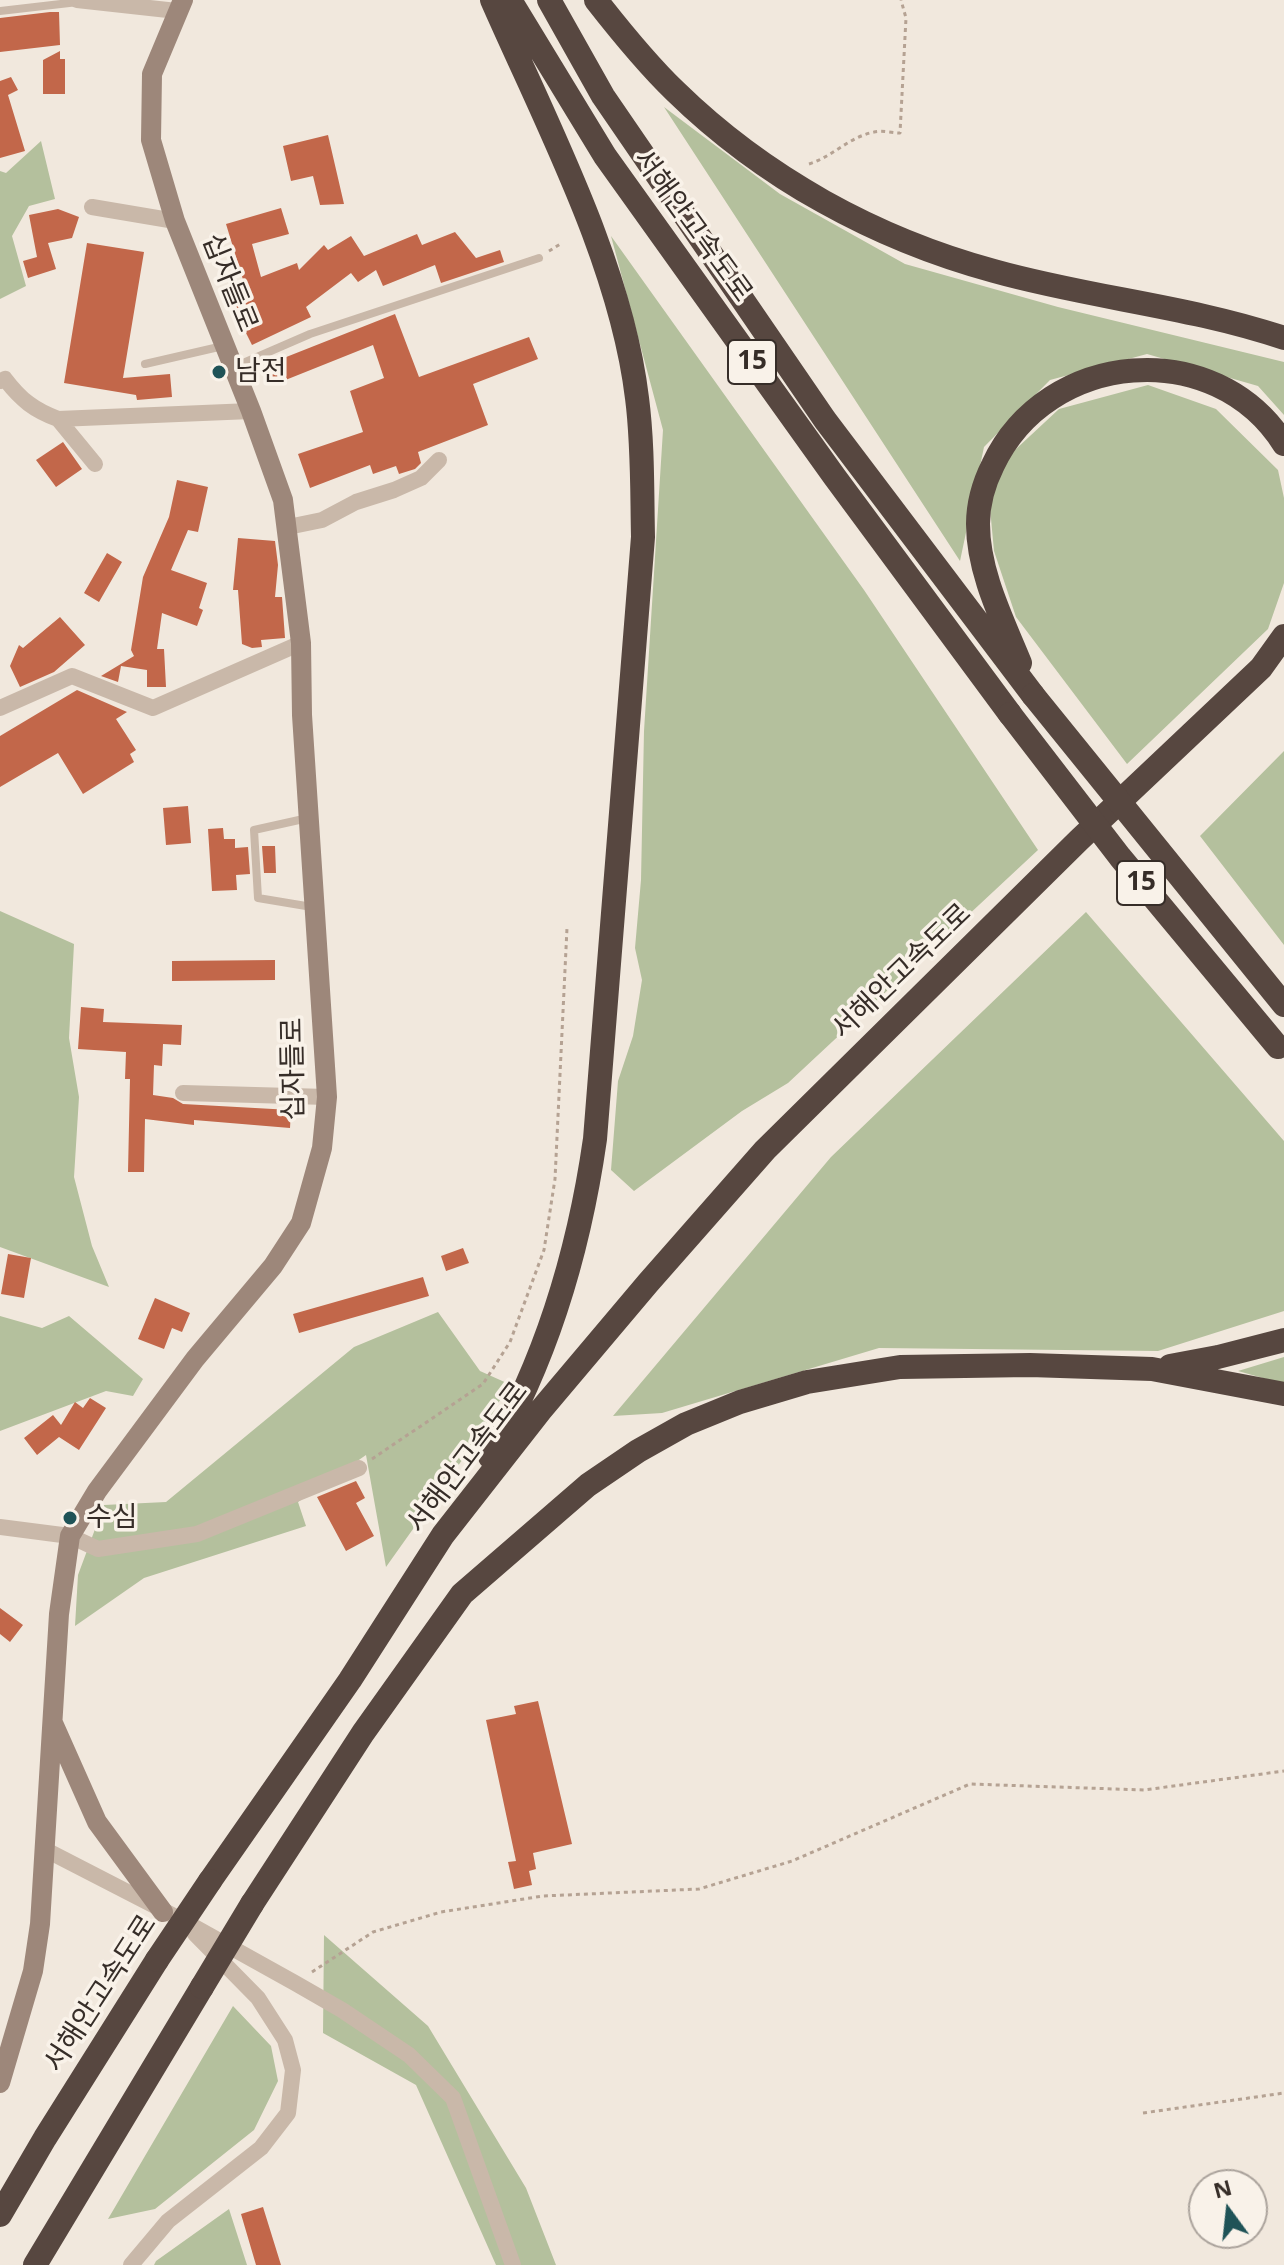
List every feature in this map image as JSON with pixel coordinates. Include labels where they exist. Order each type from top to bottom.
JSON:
[{"type":"highway","points":[[443,1535],[492,1453],[530,1378],[555,1318],[587,1193],[595,1139],[643,537],[637,396],[613,293],[571,182],[492,0]]},
{"type":"highway","name":"서해안고속도로","points":[[510,0],[605,156],[834,476],[1120,857],[1281,1051]]},
{"type":"highway","name":"서해안고속도로","points":[[549,0],[603,96],[816,407],[1033,695],[1284,1005]]},
{"type":"highway","points":[[596,0],[631,45],[676,92],[737,144],[817,198],[895,239],[995,272],[1237,322],[1284,338]]},
{"type":"highway","points":[[1033,695],[993,597],[979,545],[978,521],[987,476],[1008,437],[1022,420],[1040,403],[1085,382],[1135,370],[1161,370],[1215,384],[1259,414],[1284,444]]},
{"type":"highway","name":"서해안고속도로","points":[[0,2215],[157,1960],[350,1680],[443,1535],[550,1399],[765,1150],[1079,840],[1261,668],[1284,636]]},
{"type":"highway","points":[[1152,1369],[1218,1357],[1284,1340]]},
{"type":"highway","points":[[35,2265],[252,1904],[363,1733],[462,1594],[588,1485],[649,1444],[713,1412],[807,1382],[869,1370],[935,1365],[1152,1369],[1284,1394]]},
{"type":"main road","name":"십자들로","points":[[0,2083],[33,1971],[46,1850],[59,1614],[70,1536],[97,1491],[195,1359],[273,1266],[301,1223],[322,1148],[327,1097],[301,643],[288,527],[283,500],[251,411],[175,221],[151,140],[152,74],[180,5]]},
{"type":"main road","points":[[51,1719],[97,1822],[172,1915]]},
{"type":"street","points":[[78,1],[180,5]]},
{"type":"street","points":[[92,207],[175,221]]},
{"type":"street","points":[[0,381],[5,379],[20,399],[37,412],[58,419],[251,411]]},
{"type":"street","points":[[58,419],[95,464]]},
{"type":"street","points":[[288,527],[322,520],[356,502],[394,490],[421,478],[439,460]]},
{"type":"street","points":[[0,708],[72,676],[153,708],[301,643]]},
{"type":"street","points":[[183,1093],[327,1097]]},
{"type":"street","points":[[0,1527],[70,1536],[98,1549],[197,1534],[359,1468]]},
{"type":"street","points":[[46,1850],[295,1983],[409,2055],[453,2098],[513,2265]]},
{"type":"street","points":[[131,2265],[168,2221],[261,2148],[288,2113],[293,2070],[285,2040],[258,1998],[172,1915]]},
{"type":"lane","points":[[0,11],[78,1]]},
{"type":"lane","points":[[233,367],[310,334],[539,258]]},
{"type":"lane","points":[[145,364],[224,345]]},
{"type":"lane","points":[[309,818],[254,830],[258,898],[315,908]]},
{"type":"path","points":[[809,164],[822,160],[850,141],[876,131],[900,133],[906,18],[901,0]]},
{"type":"path","points":[[359,1468],[483,1384],[510,1342],[544,1250],[555,1179],[567,928]]},
{"type":"path","points":[[295,1983],[373,1932],[386,1928],[441,1912],[543,1896],[699,1889],[792,1861],[970,1784],[1144,1790],[1284,1771]]},
{"type":"path","points":[[1143,2113],[1284,2093]]},
{"type":"green space","points":[[664,107],[780,194],[905,264],[1058,307],[1284,362],[1284,415],[1258,386],[1147,354],[1050,380],[984,447],[960,561]]},
{"type":"green space","points":[[41,141],[55,199],[29,206],[12,236],[26,286],[0,299],[0,171],[6,173]]},
{"type":"green space","points":[[611,236],[864,590],[1038,850],[788,1083],[742,1111],[634,1191],[611,1170],[618,1081],[633,1036],[642,980],[635,948],[641,880],[644,731],[663,430]]},
{"type":"green space","points":[[1148,385],[1216,409],[1278,470],[1284,498],[1284,583],[1268,629],[1127,764],[1016,617],[994,551],[987,476],[1059,409]]},
{"type":"green space","points":[[1284,751],[1284,945],[1200,836]]},
{"type":"green space","points":[[0,911],[74,944],[69,1038],[79,1097],[74,1177],[92,1246],[109,1287],[0,1247]]},
{"type":"green space","points":[[1086,912],[1284,1141],[1284,1311],[1158,1351],[879,1348],[662,1413],[613,1416],[831,1157]]},
{"type":"green space","points":[[438,1312],[480,1371],[509,1384],[482,1432],[386,1567],[366,1455],[298,1502],[306,1526],[144,1578],[75,1626],[78,1575],[104,1505],[166,1502],[354,1347]]},
{"type":"green space","points":[[0,1316],[42,1328],[69,1316],[143,1379],[133,1396],[106,1391],[0,1431]]},
{"type":"green space","points":[[1284,1357],[1284,1384],[1238,1371]]},
{"type":"green space","points":[[324,1935],[428,2026],[526,2188],[556,2265],[496,2265],[416,2085],[323,2033]]},
{"type":"green space","points":[[233,2006],[271,2046],[278,2081],[254,2130],[155,2209],[108,2219]]},
{"type":"green space","points":[[229,2209],[247,2265],[154,2265],[156,2261]]},
{"type":"building","points":[[59,12],[60,45],[0,52],[0,18]]},
{"type":"building","points":[[60,51],[60,59],[65,59],[65,94],[43,94],[43,60]]},
{"type":"building","points":[[11,77],[18,90],[8,95],[25,151],[0,158],[0,81]]},
{"type":"building","points":[[328,135],[344,204],[320,205],[313,176],[291,181],[283,146]]},
{"type":"building","points":[[281,208],[289,234],[252,244],[261,277],[297,263],[299,270],[324,245],[328,250],[351,236],[364,256],[417,234],[422,245],[455,232],[476,258],[500,250],[504,262],[441,283],[435,265],[383,286],[376,270],[358,282],[351,273],[306,307],[311,317],[252,345],[225,291],[244,283],[226,224]]},
{"type":"building","points":[[58,209],[79,217],[72,238],[48,243],[56,269],[28,278],[23,261],[37,257],[29,215]]},
{"type":"building","points":[[87,243],[144,252],[123,378],[170,374],[172,397],[137,400],[136,395],[64,383]]},
{"type":"building","points":[[395,314],[419,377],[529,337],[538,359],[473,384],[488,425],[418,452],[421,463],[415,469],[399,474],[396,466],[373,474],[370,465],[310,488],[298,454],[363,432],[350,391],[384,378],[373,345],[273,385],[266,365]]},
{"type":"building","points":[[63,442],[82,469],[56,487],[36,460]]},
{"type":"building","points":[[177,480],[208,487],[198,532],[188,530],[171,570],[207,583],[199,608],[203,610],[197,626],[162,613],[157,649],[164,649],[166,687],[147,687],[147,670],[121,666],[118,682],[101,676],[134,656],[131,650],[143,577],[169,517]]},
{"type":"building","points":[[238,538],[275,541],[278,565],[275,597],[282,597],[285,638],[261,640],[262,647],[252,648],[242,644],[238,590],[233,590]]},
{"type":"building","points":[[107,553],[122,562],[99,602],[84,593]]},
{"type":"building","points":[[60,617],[85,645],[54,672],[20,687],[10,666],[19,645],[23,648]]},
{"type":"building","points":[[77,690],[127,712],[116,719],[136,750],[130,754],[134,762],[83,794],[58,753],[0,787],[0,736]]},
{"type":"building","points":[[188,806],[191,843],[166,845],[163,808]]},
{"type":"building","points":[[223,828],[224,839],[235,839],[235,848],[248,847],[250,874],[236,875],[237,890],[212,891],[208,829]]},
{"type":"building","points":[[262,846],[275,846],[276,873],[264,873]]},
{"type":"building","points":[[275,960],[275,980],[172,981],[172,961]]},
{"type":"building","points":[[81,1007],[104,1009],[103,1022],[182,1025],[181,1045],[163,1044],[162,1066],[154,1065],[153,1095],[173,1098],[183,1104],[291,1110],[290,1128],[194,1120],[194,1125],[145,1119],[144,1172],[128,1172],[130,1079],[125,1079],[126,1052],[78,1049]]},
{"type":"building","points":[[463,1248],[469,1263],[446,1271],[441,1256]]},
{"type":"building","points":[[8,1254],[31,1258],[24,1298],[1,1294]]},
{"type":"building","points":[[423,1277],[429,1296],[299,1333],[293,1314]]},
{"type":"building","points":[[155,1298],[190,1313],[182,1332],[172,1328],[164,1349],[138,1339]]},
{"type":"building","points":[[90,1398],[106,1408],[79,1450],[59,1437],[37,1455],[24,1438],[53,1415],[61,1425],[75,1402],[83,1408]]},
{"type":"building","points":[[356,1481],[365,1498],[356,1503],[374,1536],[346,1551],[317,1497]]},
{"type":"building","points":[[0,1608],[23,1625],[10,1642],[0,1634]]},
{"type":"building","points":[[538,1701],[572,1844],[533,1853],[536,1869],[529,1871],[532,1885],[514,1889],[508,1862],[516,1861],[486,1720],[516,1714],[514,1706]]},
{"type":"building","points":[[263,2207],[281,2265],[256,2265],[241,2214]]},
{"type":"place","name":"남전","points":[[219,372]]},
{"type":"place","name":"수심","points":[[70,1518]]}]
